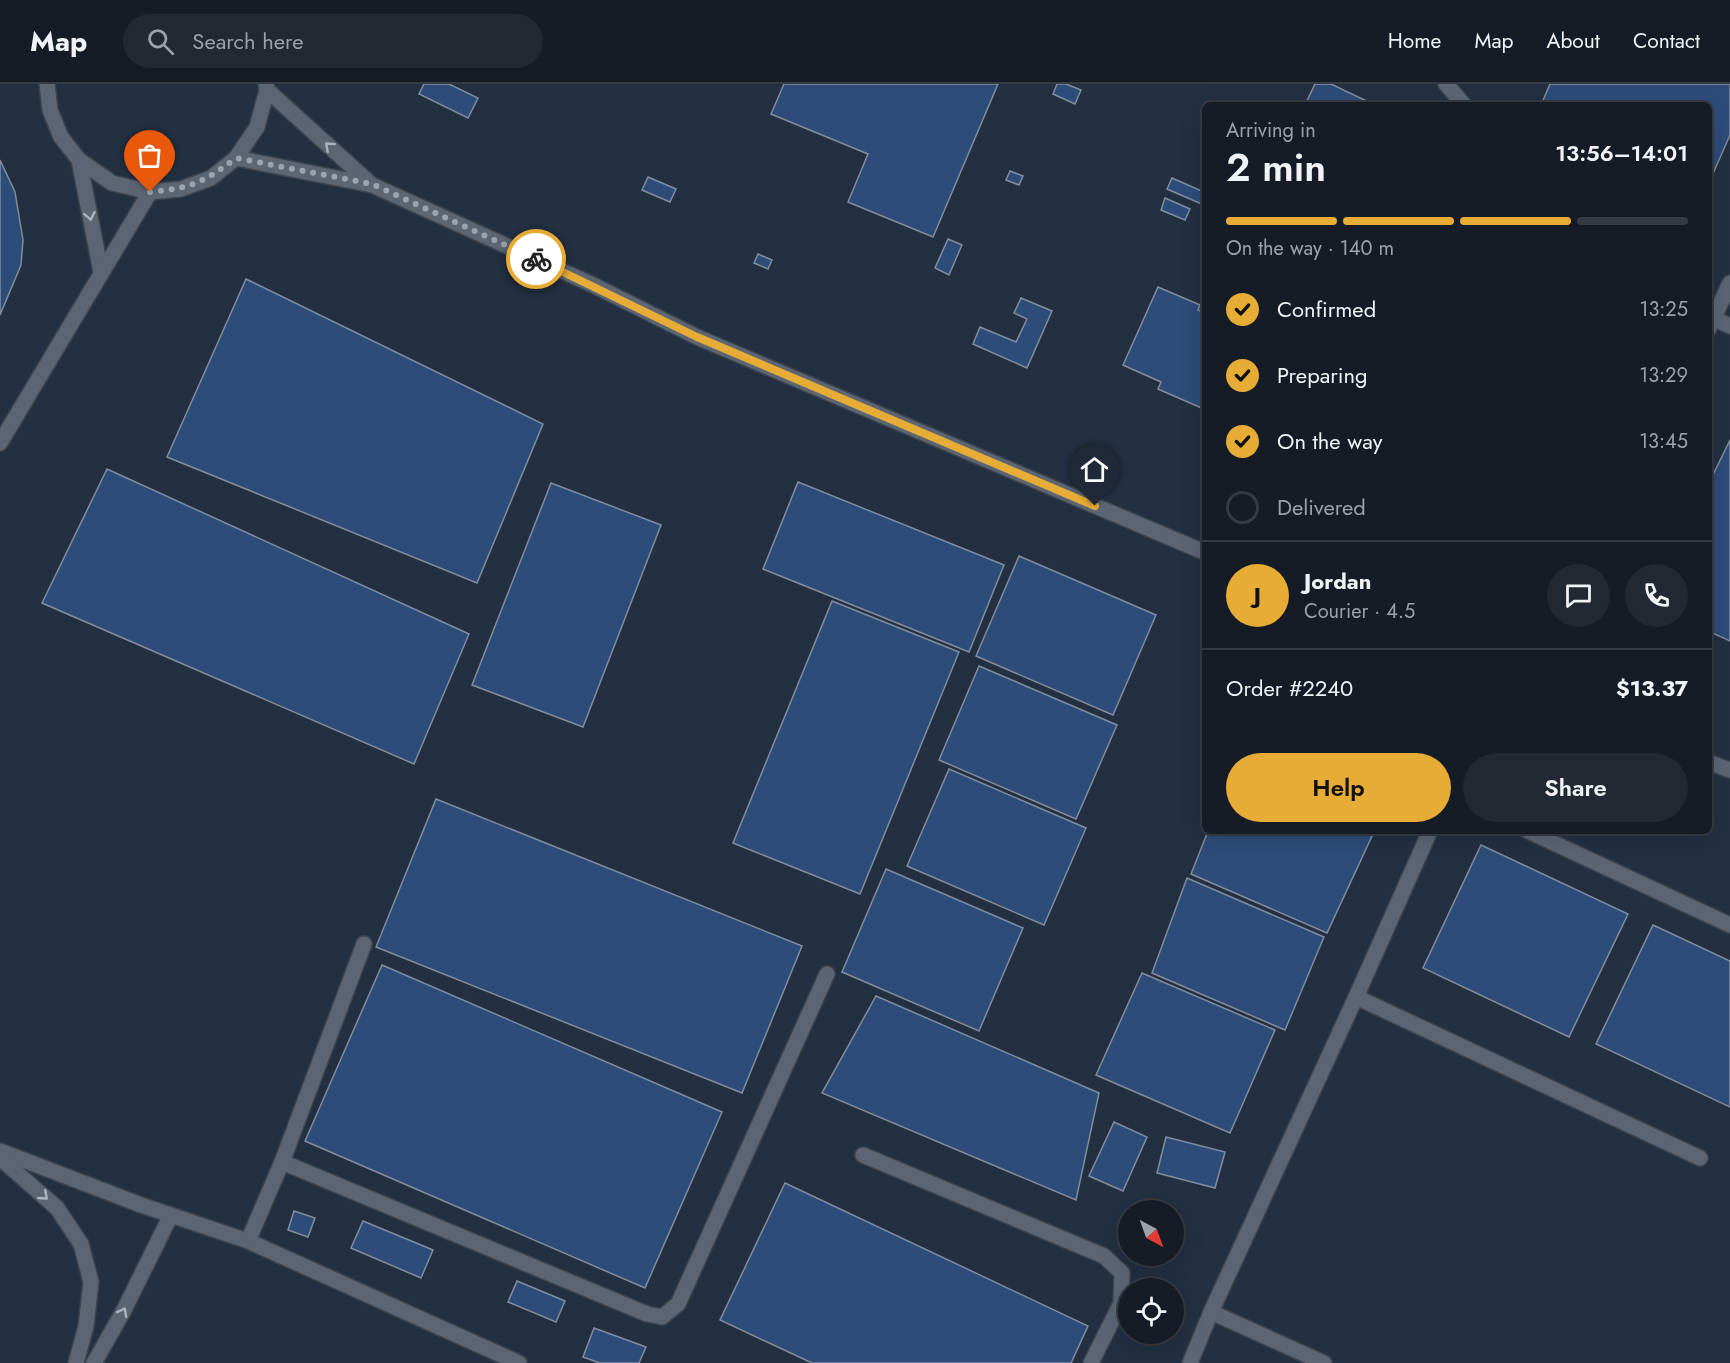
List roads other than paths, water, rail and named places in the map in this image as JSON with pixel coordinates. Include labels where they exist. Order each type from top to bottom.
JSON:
[{"type":"lane","points":[[47,84],[50,110],[61,137],[79,160],[112,183],[150,192],[181,189],[211,178],[236,158],[257,127],[267,87],[372,184]]},
{"type":"lane","points":[[1446,84],[1461,102]]},
{"type":"lane","points":[[236,158],[372,184],[591,284],[697,337],[1202,551]]},
{"type":"lane","points":[[79,160],[101,272]]},
{"type":"lane","points":[[0,443],[150,192]]},
{"type":"lane","points":[[1712,317],[1730,283]]},
{"type":"lane","points":[[1712,322],[1730,326]]},
{"type":"lane","points":[[1712,763],[1730,770]]},
{"type":"lane","points":[[1190,1363],[1211,1312],[1429,834]]},
{"type":"lane","points":[[1534,834],[1730,925]]},
{"type":"lane","points":[[248,1241],[282,1162],[364,944]]},
{"type":"lane","points":[[282,1162],[636,1309],[662,1317],[678,1304],[827,974]]},
{"type":"lane","points":[[1356,997],[1700,1158]]},
{"type":"lane","points":[[0,1151],[141,1205],[248,1241],[519,1363]]},
{"type":"lane","points":[[863,1155],[1104,1256],[1122,1273],[1120,1303],[1091,1363]]},
{"type":"lane","points":[[0,1158],[57,1208],[81,1244],[91,1282],[86,1326],[76,1363]]},
{"type":"lane","points":[[94,1363],[124,1310],[171,1215]]},
{"type":"lane","points":[[1211,1312],[1324,1363]]}]
